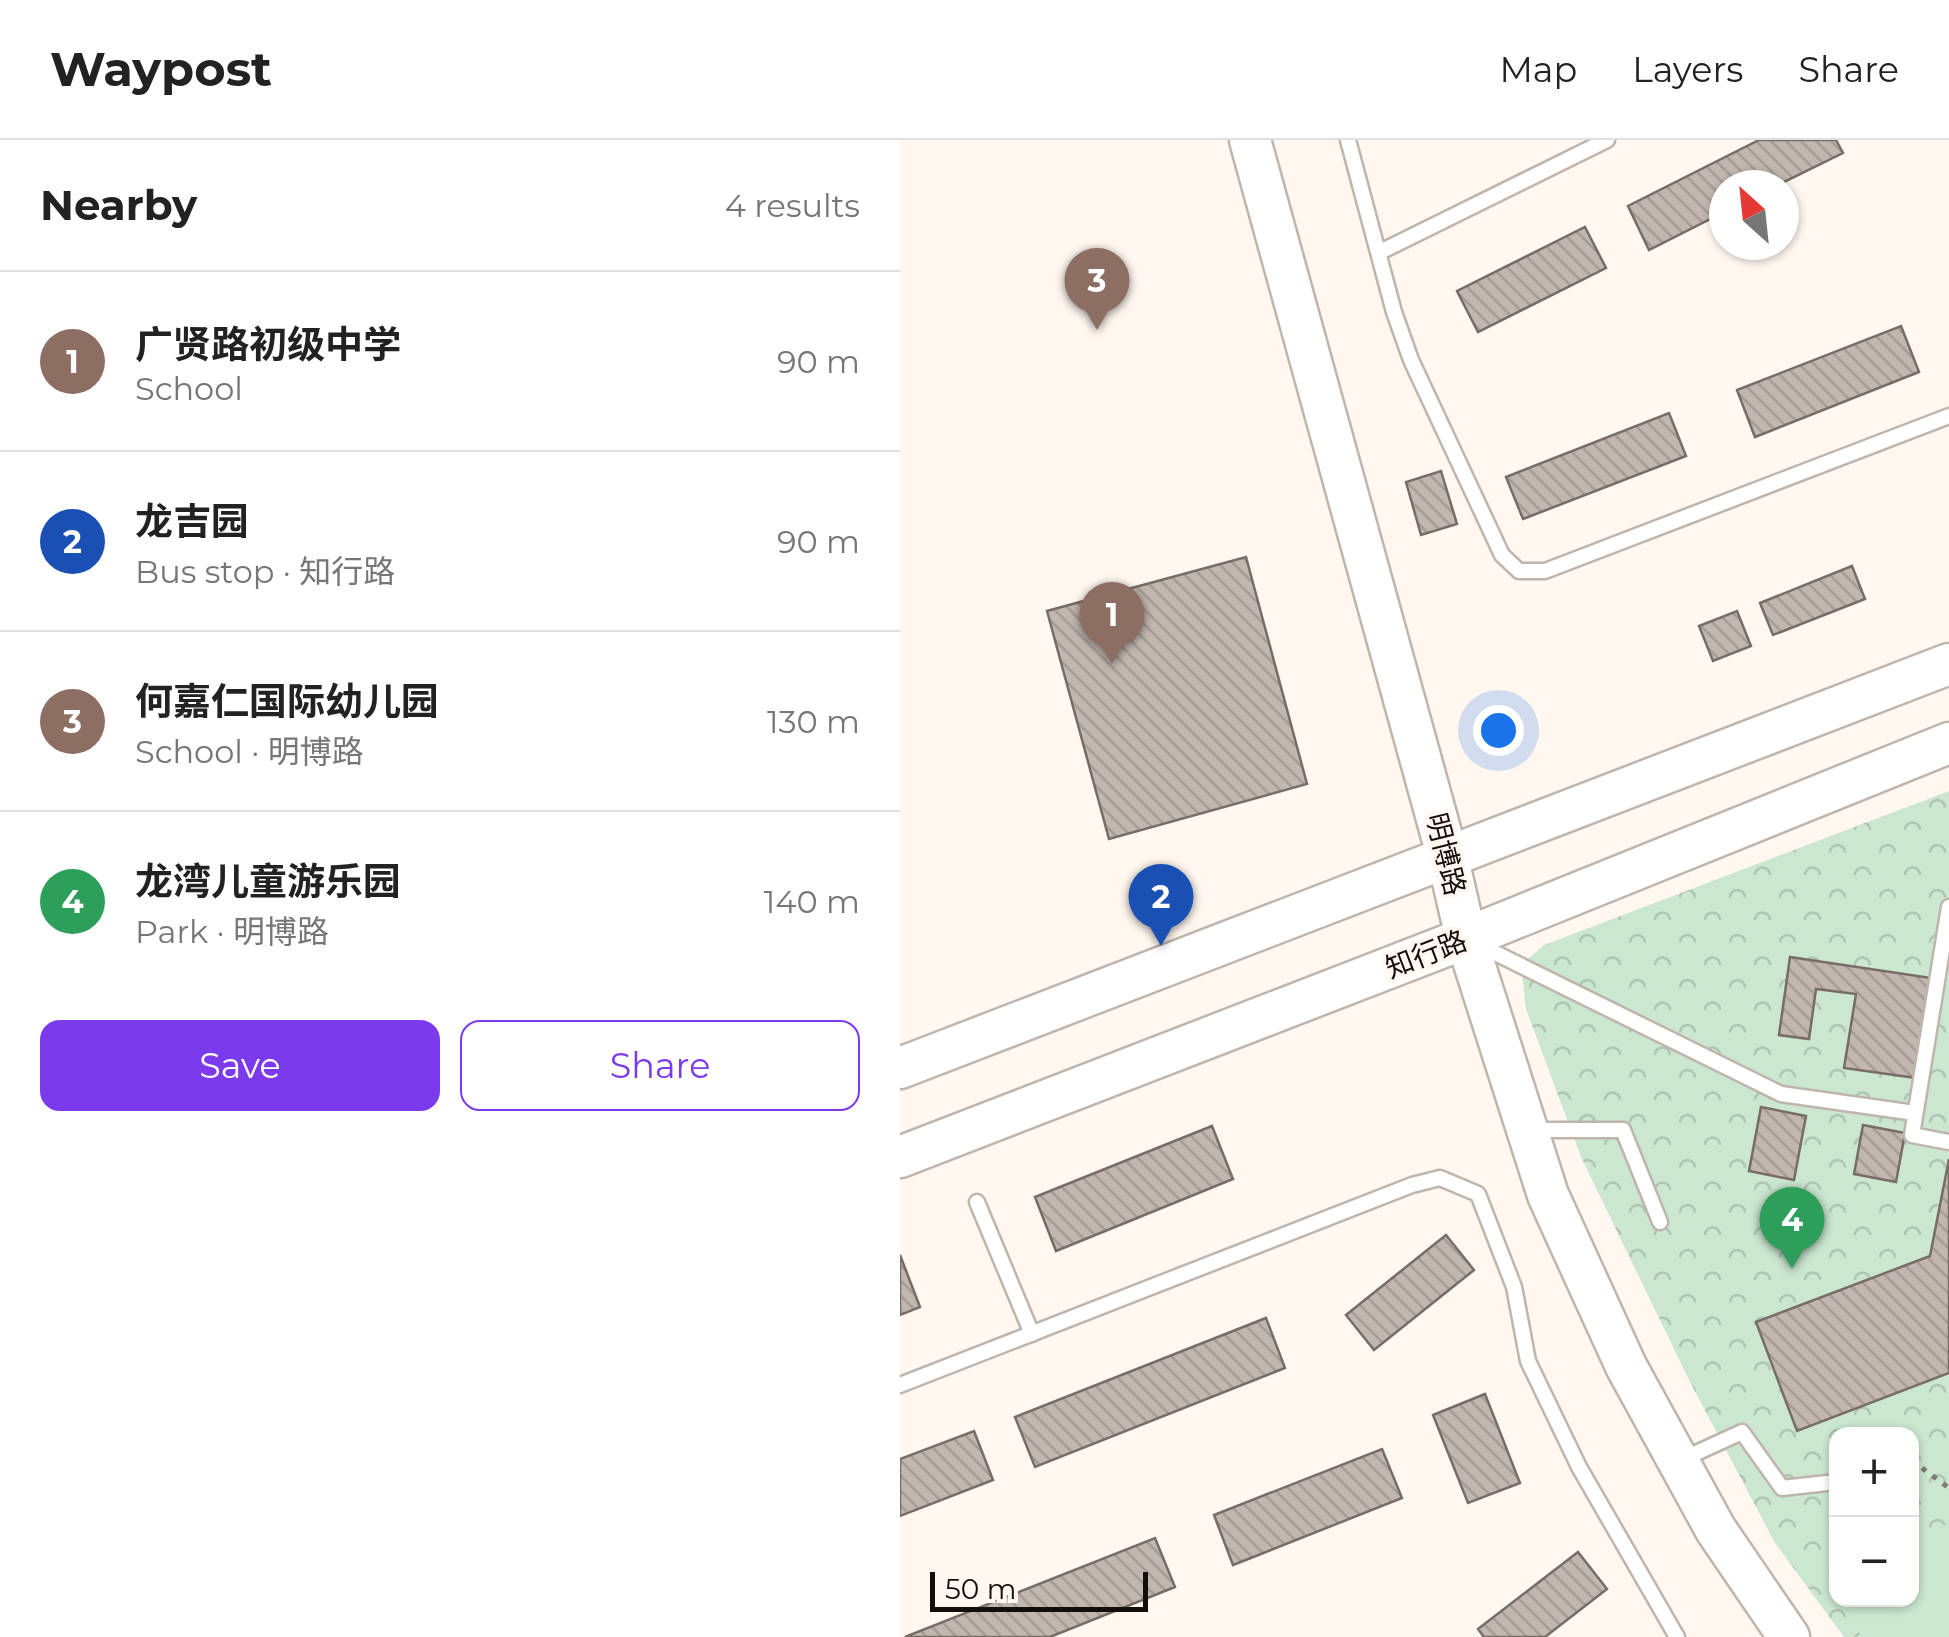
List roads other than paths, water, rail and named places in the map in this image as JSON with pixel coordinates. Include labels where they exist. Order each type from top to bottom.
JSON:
[{"type":"main road","name":"明博路","points":[[1250,140],[1448,855],[1466,938],[1548,1196],[1626,1366],[1716,1530],[1789,1637]]},
{"type":"main road","points":[[900,1068],[1949,664]]},
{"type":"main road","name":"知行路","points":[[900,1156],[1466,938],[1949,743]]},
{"type":"lane","points":[[1348,140],[1394,312],[1412,360],[1502,556],[1519,571],[1545,572],[1949,416]]},
{"type":"lane","points":[[1380,252],[1607,140]]},
{"type":"lane","points":[[1949,907],[1912,1135],[1949,1142]]},
{"type":"lane","points":[[1466,938],[1781,1094],[1915,1112]]},
{"type":"lane","points":[[1527,1130],[1623,1130],[1660,1222]]},
{"type":"lane","points":[[900,1385],[1412,1185],[1440,1178],[1464,1184],[1478,1194],[1514,1286],[1520,1332],[1536,1379],[1579,1467],[1677,1637]]},
{"type":"lane","points":[[977,1202],[1032,1334]]},
{"type":"lane","points":[[1678,1461],[1742,1432],[1782,1488],[1829,1483]]},
{"type":"place","name":"何嘉仁国际幼儿园","points":[[1097,330]]},
{"type":"place","name":"广贤路初级中学","points":[[1112,664]]},
{"type":"place","name":"龙吉园","points":[[1161,946]]},
{"type":"place","name":"龙湾儿童游乐园","points":[[1792,1269]]}]
